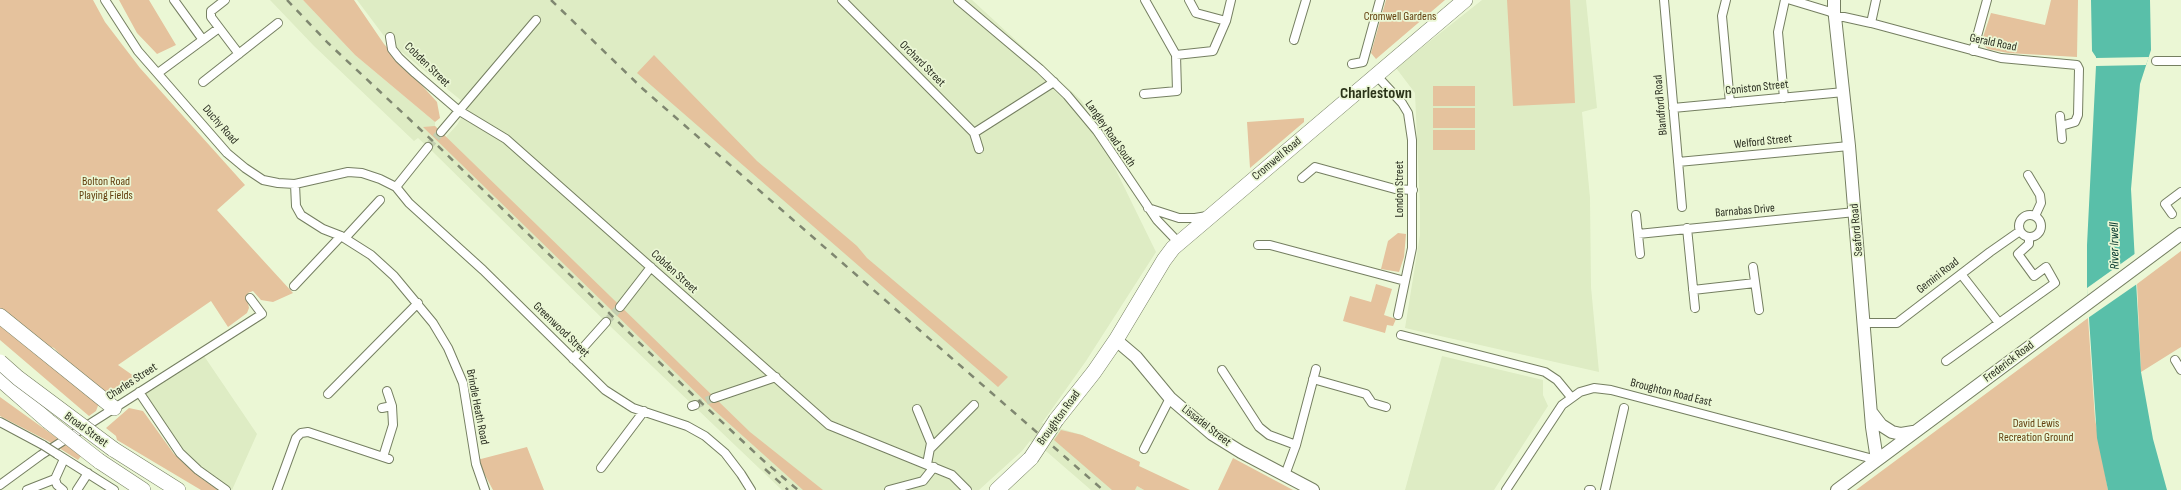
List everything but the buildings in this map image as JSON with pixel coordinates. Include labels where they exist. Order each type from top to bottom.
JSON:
[{"type":"highway","name":"Cromwell Road","points":[[1116,340],[1164,260],[1179,243],[1465,0]]},
{"type":"highway","points":[[0,316],[114,408]]},
{"type":"highway","name":"Broughton Road","points":[[996,490],[1031,458],[1056,420],[1094,372],[1116,340]]},
{"type":"highway","name":"Broad Street","points":[[0,362],[24,383],[113,448],[178,490]]},
{"type":"highway","name":"Broad Street","points":[[0,379],[48,421],[99,461],[143,490]]},
{"type":"highway","points":[[0,390],[48,421]]},
{"type":"street","name":"Duchy Road","points":[[105,0],[138,51],[227,153],[245,168],[263,180],[295,184],[333,174],[348,172],[362,173]]},
{"type":"street","points":[[174,0],[203,40]]},
{"type":"street","points":[[225,0],[212,11],[211,17],[239,54]]},
{"type":"street","name":"Orchard Street","points":[[842,0],[974,133],[979,149]]},
{"type":"street","name":"Langley Road South","points":[[958,0],[1054,82],[1097,131],[1148,208],[1179,243]]},
{"type":"street","points":[[1144,94],[1177,91],[1176,55],[1146,0]]},
{"type":"street","points":[[1189,0],[1196,12],[1226,21]]},
{"type":"street","points":[[1176,55],[1213,51],[1226,21],[1231,0]]},
{"type":"street","points":[[1294,40],[1306,0]]},
{"type":"street","points":[[1352,64],[1362,62],[1380,0]]},
{"type":"street","name":"Blandford Road","points":[[1664,0],[1682,207]]},
{"type":"street","points":[[1726,0],[1722,16],[1730,103]]},
{"type":"street","points":[[1784,98],[1778,32],[1785,0]]},
{"type":"street","name":"Gerald Road","points":[[1791,0],[1834,15],[1870,23],[1973,51],[2023,61],[2077,65],[2079,69],[2078,115],[2075,122],[2061,126]]},
{"type":"street","name":"Seaford Road","points":[[1834,0],[1834,15],[1850,146],[1864,323],[1877,460]]},
{"type":"street","points":[[1870,23],[1876,0]]},
{"type":"street","points":[[1973,51],[1987,0]]},
{"type":"street","points":[[441,132],[458,110],[536,20]]},
{"type":"street","points":[[203,82],[278,23]]},
{"type":"street","points":[[158,73],[219,28]]},
{"type":"street","name":"Cobden Street","points":[[390,37],[392,49],[399,58],[458,110],[506,139],[829,424],[952,475],[967,490]]},
{"type":"street","points":[[2156,61],[2181,60]]},
{"type":"street","name":"London Street","points":[[1376,75],[1402,103],[1408,112],[1412,140],[1412,248],[1398,315]]},
{"type":"street","points":[[974,133],[1054,82]]},
{"type":"street","name":"Coniston Street","points":[[1673,108],[1844,92]]},
{"type":"street","points":[[2060,116],[2062,139]]},
{"type":"street","name":"Welford Street","points":[[1678,162],[1850,146]]},
{"type":"street","points":[[396,187],[428,147]]},
{"type":"street","points":[[1302,178],[1316,167],[1395,189],[1413,190]]},
{"type":"street","name":"Greenwood Street","points":[[362,173],[380,179],[396,187],[409,203],[483,270],[605,390],[634,408],[687,426],[716,444],[732,461],[751,490]]},
{"type":"street","points":[[2028,175],[2040,195],[2041,203],[2035,216]]},
{"type":"street","name":"Brindle Heath Road","points":[[295,184],[296,206],[302,215],[323,229],[343,237],[371,255],[394,276],[418,303],[433,323],[457,366],[463,383],[476,464],[485,490]]},
{"type":"street","points":[[2172,214],[2165,204],[2181,192]]},
{"type":"street","points":[[294,286],[377,201]]},
{"type":"street","points":[[1148,208],[1186,219],[1211,215]]},
{"type":"street","name":"Barnabas Drive","points":[[1638,234],[1855,212]]},
{"type":"street","points":[[1636,215],[1640,254]]},
{"type":"street","points":[[2028,215],[2035,216],[2040,221],[2041,229],[2037,235],[2029,237],[2023,235],[2020,231],[2019,225],[2022,218],[2028,215]]},
{"type":"street","points":[[1687,228],[1696,308]]},
{"type":"street","name":"Gemini Road","points":[[1864,323],[1897,323],[2020,231]]},
{"type":"street","name":"Frederick Road","points":[[1837,490],[2181,234]]},
{"type":"street","points":[[1946,361],[2055,283],[2046,267],[2034,276],[2018,254],[2030,244],[2029,237]]},
{"type":"street","points":[[1258,245],[1270,245],[1405,282]]},
{"type":"street","points":[[620,306],[651,267]]},
{"type":"street","points":[[1753,267],[1759,310]]},
{"type":"street","points":[[1961,274],[1999,323]]},
{"type":"street","points":[[1694,290],[1755,283]]},
{"type":"street","name":"Charles Street","points":[[0,485],[41,455],[262,314],[250,298]]},
{"type":"street","points":[[328,394],[418,303]]},
{"type":"street","points":[[573,359],[606,322]]},
{"type":"street","points":[[1401,335],[1545,372],[1557,380],[1570,397]]},
{"type":"street","name":"Lissadel Street","points":[[1116,340],[1136,357],[1170,398],[1212,434],[1241,452],[1313,490]]},
{"type":"street","points":[[2175,360],[2181,370]]},
{"type":"street","points":[[1285,475],[1296,445],[1316,369]]},
{"type":"street","points":[[1222,370],[1259,427],[1269,435],[1296,445]]},
{"type":"street","points":[[714,398],[776,378]]},
{"type":"street","points":[[1313,380],[1366,394],[1372,403],[1386,407]]},
{"type":"street","name":"Broughton Road East","points":[[1506,490],[1562,405],[1570,397],[1587,389],[1606,388],[1877,460]]},
{"type":"street","points":[[277,490],[296,438],[301,433],[308,432],[386,458],[393,425],[392,406],[387,391]]},
{"type":"street","points":[[139,392],[180,453],[198,470],[226,490]]},
{"type":"street","points":[[1144,449],[1170,398]]},
{"type":"street","points":[[931,448],[974,405]]},
{"type":"street","points":[[382,408],[392,406]]},
{"type":"street","points":[[1605,490],[1624,408]]},
{"type":"street","points":[[890,490],[923,481],[931,466],[930,438],[917,409]]},
{"type":"street","points":[[601,468],[644,411]]},
{"type":"street","points":[[1872,412],[1881,425],[1892,432],[1901,434],[1915,431]]},
{"type":"street","points":[[0,422],[43,446],[114,490]]},
{"type":"street","points":[[63,490],[57,485],[55,479],[64,459]]},
{"type":"street","points":[[77,490],[88,473]]},
{"type":"street","points":[[27,490],[55,479]]},
{"type":"shaded area","points":[[270,0],[303,0],[355,55],[435,122],[435,126],[446,137],[457,125],[468,106],[387,40],[357,0],[972,0],[1082,101],[1156,252],[1086,361],[1042,423],[1082,435],[1140,462],[1137,486],[1144,490],[1091,490],[1047,452],[1030,441],[1022,451],[979,490],[782,490],[611,327],[432,151],[418,138],[414,141],[314,46]]},
{"type":"shaded area","points":[[1482,0],[1586,0],[1597,108],[1582,112],[1590,198],[1591,287],[1599,372],[1405,328],[1420,235],[1420,206],[1415,93],[1396,68]]},
{"type":"shaded area","points":[[202,353],[257,434],[232,490],[182,452],[140,393]]},
{"type":"shaded area","points":[[1442,356],[1543,380],[1543,395],[1548,406],[1494,490],[1405,490]]},
{"type":"green space","name":"Bolton Road Playing Fields","points":[[0,0],[93,0],[105,22],[140,68],[245,185],[217,210],[293,293],[273,302],[261,300],[253,291],[248,293],[247,298],[249,308],[247,313],[228,327],[211,301],[118,365],[141,381],[119,394],[99,390],[84,379],[54,348],[44,344],[0,312]]},
{"type":"green space","points":[[119,0],[149,0],[176,45],[157,54],[137,33]]},
{"type":"green space","points":[[303,0],[354,0],[384,44],[437,102],[440,118],[435,122],[355,55]]},
{"type":"green space","name":"Cromwell Gardens","points":[[1386,0],[1445,0],[1376,59],[1371,53]]},
{"type":"green space","points":[[1507,0],[1570,0],[1575,103],[1513,106]]},
{"type":"green space","points":[[2051,0],[2078,0],[2077,57],[2008,53],[1988,49],[1983,45],[1982,40],[1991,13],[2045,25]]},
{"type":"green space","points":[[654,55],[757,161],[857,246],[867,258],[1008,377],[998,387],[637,73]]},
{"type":"green space","points":[[1433,86],[1475,86],[1475,106],[1433,106]]},
{"type":"green space","points":[[1433,108],[1475,108],[1475,128],[1433,128]]},
{"type":"green space","points":[[1304,118],[1304,122],[1250,168],[1247,122]]},
{"type":"green space","points":[[435,126],[750,432],[823,490],[803,490],[714,410],[423,127]]},
{"type":"green space","points":[[1433,130],[1475,130],[1475,150],[1433,150]]},
{"type":"green space","points":[[1398,233],[1406,234],[1404,257],[1399,272],[1381,269],[1388,241]]},
{"type":"green space","points":[[2181,251],[2181,347],[2141,372],[2137,284]]},
{"type":"green space","points":[[1376,284],[1392,289],[1384,315],[1396,319],[1393,326],[1387,325],[1385,333],[1343,321],[1350,296],[1371,302]]},
{"type":"green space","name":"David Lewis Recreation Ground","points":[[2088,318],[2095,419],[2108,490],[1856,490]]},
{"type":"green space","points":[[0,322],[99,403],[96,411],[89,416],[0,340]]},
{"type":"green space","points":[[0,397],[81,456],[78,460],[48,441],[0,416]]},
{"type":"green space","points":[[129,408],[143,411],[174,454],[201,478],[218,490],[201,490],[117,440],[116,436],[106,428]]},
{"type":"green space","points":[[1061,430],[1082,435],[1140,462],[1139,466],[1190,490],[1144,490],[1137,486],[1135,490],[1112,490],[1054,440]]},
{"type":"green space","points":[[527,447],[544,490],[493,490],[477,460]]},
{"type":"green space","points":[[1233,458],[1293,490],[1218,490]]},
{"type":"water","name":"River Irwell","points":[[2091,0],[2150,0],[2151,50],[2140,84],[2131,189],[2141,372],[2153,439],[2167,490],[2108,490],[2097,438],[2087,288],[2087,245],[2096,66],[2096,57],[2092,51]]},
{"type":"pier","points":[[2149,57],[2146,65],[2096,66],[2096,58]]},
{"type":"pier","points":[[2136,253],[2137,284],[2088,318],[2087,288]]},
{"type":"tunnel","points":[[428,147],[441,132]]},
{"type":"tunnel","points":[[606,322],[620,307]]},
{"type":"tunnel","points":[[695,405],[714,398]]},
{"type":"railway","points":[[287,0],[328,43],[437,145],[693,395],[765,462],[798,490]]},
{"type":"railway","points":[[551,0],[643,89],[1103,490]]},
{"type":"railway","points":[[765,469],[788,490]]},
{"type":"district","name":"Charlestown","points":[[1376,94]]}]
